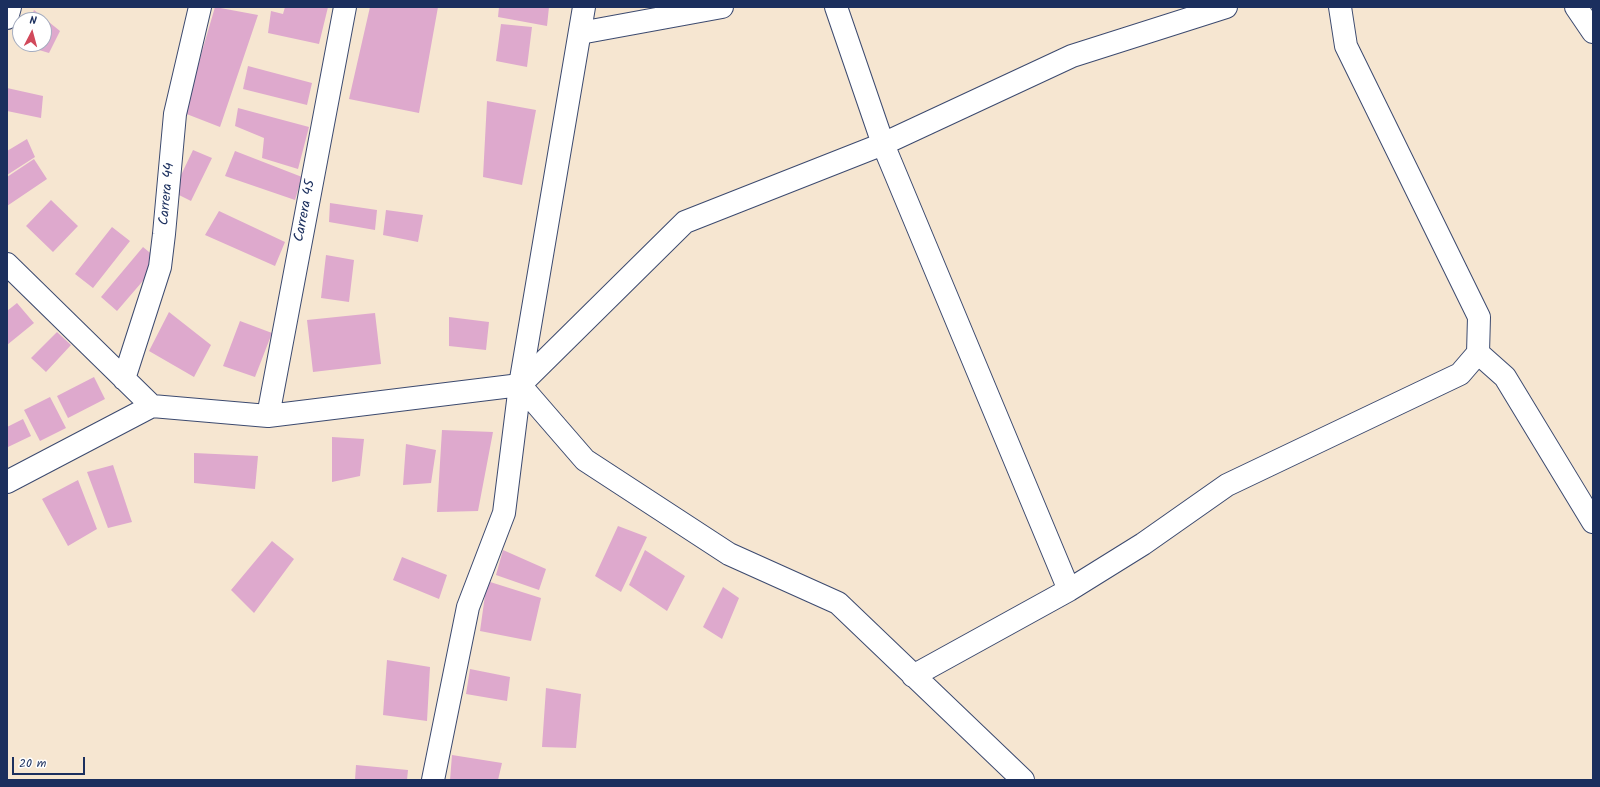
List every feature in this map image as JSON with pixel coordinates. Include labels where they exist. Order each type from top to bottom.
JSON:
[{"type":"street","points":[[7,18],[10,7]]},
{"type":"street","name":"Carrera 44","points":[[124,379],[160,267],[176,114],[200,7]]},
{"type":"street","name":"Carrera 45","points":[[268,416],[345,7]]},
{"type":"street","points":[[433,780],[468,607],[504,513],[520,385],[584,7]]},
{"type":"street","points":[[580,33],[722,7]]},
{"type":"street","points":[[836,7],[883,144],[1069,590]]},
{"type":"street","points":[[7,482],[152,406],[268,416],[520,385],[685,222],[883,144],[1072,56],[1226,7]]},
{"type":"street","points":[[913,676],[1069,590],[1143,544],[1227,485],[1460,374],[1478,353],[1479,317],[1346,46],[1340,7]]},
{"type":"street","points":[[1576,7],[1593,32]]},
{"type":"street","points":[[7,264],[152,406]]},
{"type":"street","points":[[1478,353],[1505,377],[1593,522]]},
{"type":"street","points":[[520,385],[585,460],[729,554],[838,603],[1023,780]]},
{"type":"building","points":[[215,7],[258,15],[220,127],[184,113]]},
{"type":"building","points":[[285,7],[328,7],[319,44],[268,33],[271,11],[283,14]]},
{"type":"building","points":[[370,7],[438,7],[419,113],[349,99]]},
{"type":"building","points":[[499,7],[549,7],[547,26],[498,17]]},
{"type":"building","points":[[501,24],[532,27],[527,67],[496,61]]},
{"type":"building","points":[[52,25],[60,31],[52,47]]},
{"type":"building","points":[[248,66],[312,83],[307,105],[243,89]]},
{"type":"building","points":[[7,88],[43,96],[41,118],[7,111]]},
{"type":"building","points":[[487,101],[536,110],[522,185],[483,177]]},
{"type":"building","points":[[238,108],[309,127],[298,169],[262,158],[264,138],[235,126]]},
{"type":"building","points":[[27,139],[35,157],[7,175],[7,151]]},
{"type":"building","points":[[193,150],[212,158],[191,201],[173,192]]},
{"type":"building","points":[[235,151],[302,177],[295,200],[225,176]]},
{"type":"building","points":[[34,159],[47,179],[7,206],[7,177]]},
{"type":"building","points":[[51,200],[78,226],[53,252],[26,226]]},
{"type":"building","points":[[330,203],[377,210],[375,230],[329,222]]},
{"type":"building","points":[[386,210],[423,215],[418,242],[383,235]]},
{"type":"building","points":[[219,211],[285,242],[275,266],[205,235]]},
{"type":"building","points":[[112,227],[130,241],[93,288],[75,274]]},
{"type":"building","points":[[143,247],[160,261],[117,311],[101,297]]},
{"type":"building","points":[[326,255],[354,260],[349,302],[321,298]]},
{"type":"building","points":[[17,303],[34,323],[7,345],[7,311]]},
{"type":"building","points":[[169,312],[211,345],[194,377],[149,351]]},
{"type":"building","points":[[375,313],[381,364],[313,372],[307,320]]},
{"type":"building","points":[[449,317],[489,322],[486,350],[449,346]]},
{"type":"building","points":[[240,321],[272,333],[255,377],[223,366]]},
{"type":"building","points":[[57,332],[71,345],[46,372],[31,358]]},
{"type":"building","points":[[94,377],[105,399],[68,418],[57,396]]},
{"type":"building","points":[[50,397],[66,428],[40,441],[24,410]]},
{"type":"building","points":[[23,419],[31,436],[8,447],[7,427]]},
{"type":"building","points":[[442,430],[493,432],[478,511],[437,512]]},
{"type":"building","points":[[332,437],[364,439],[360,476],[332,482]]},
{"type":"building","points":[[406,444],[436,450],[431,483],[403,485]]},
{"type":"building","points":[[194,453],[258,456],[255,489],[194,483]]},
{"type":"building","points":[[113,465],[132,522],[108,528],[87,472]]},
{"type":"building","points":[[78,480],[97,529],[68,546],[42,499]]},
{"type":"building","points":[[618,526],[647,537],[621,592],[595,576]]},
{"type":"building","points":[[272,541],[294,559],[254,613],[231,590]]},
{"type":"building","points":[[503,550],[546,569],[539,590],[496,575]]},
{"type":"building","points":[[645,550],[685,576],[667,611],[629,585]]},
{"type":"building","points":[[402,557],[447,575],[439,599],[393,580]]},
{"type":"building","points":[[487,581],[541,598],[531,641],[480,631]]},
{"type":"building","points":[[723,587],[739,598],[722,639],[703,627]]},
{"type":"building","points":[[387,660],[430,667],[427,721],[383,715]]},
{"type":"building","points":[[470,669],[510,677],[507,701],[466,694]]},
{"type":"building","points":[[546,688],[581,694],[576,748],[542,747]]},
{"type":"building","points":[[452,755],[502,763],[498,780],[450,780]]},
{"type":"building","points":[[356,765],[408,770],[407,780],[355,780]]}]
